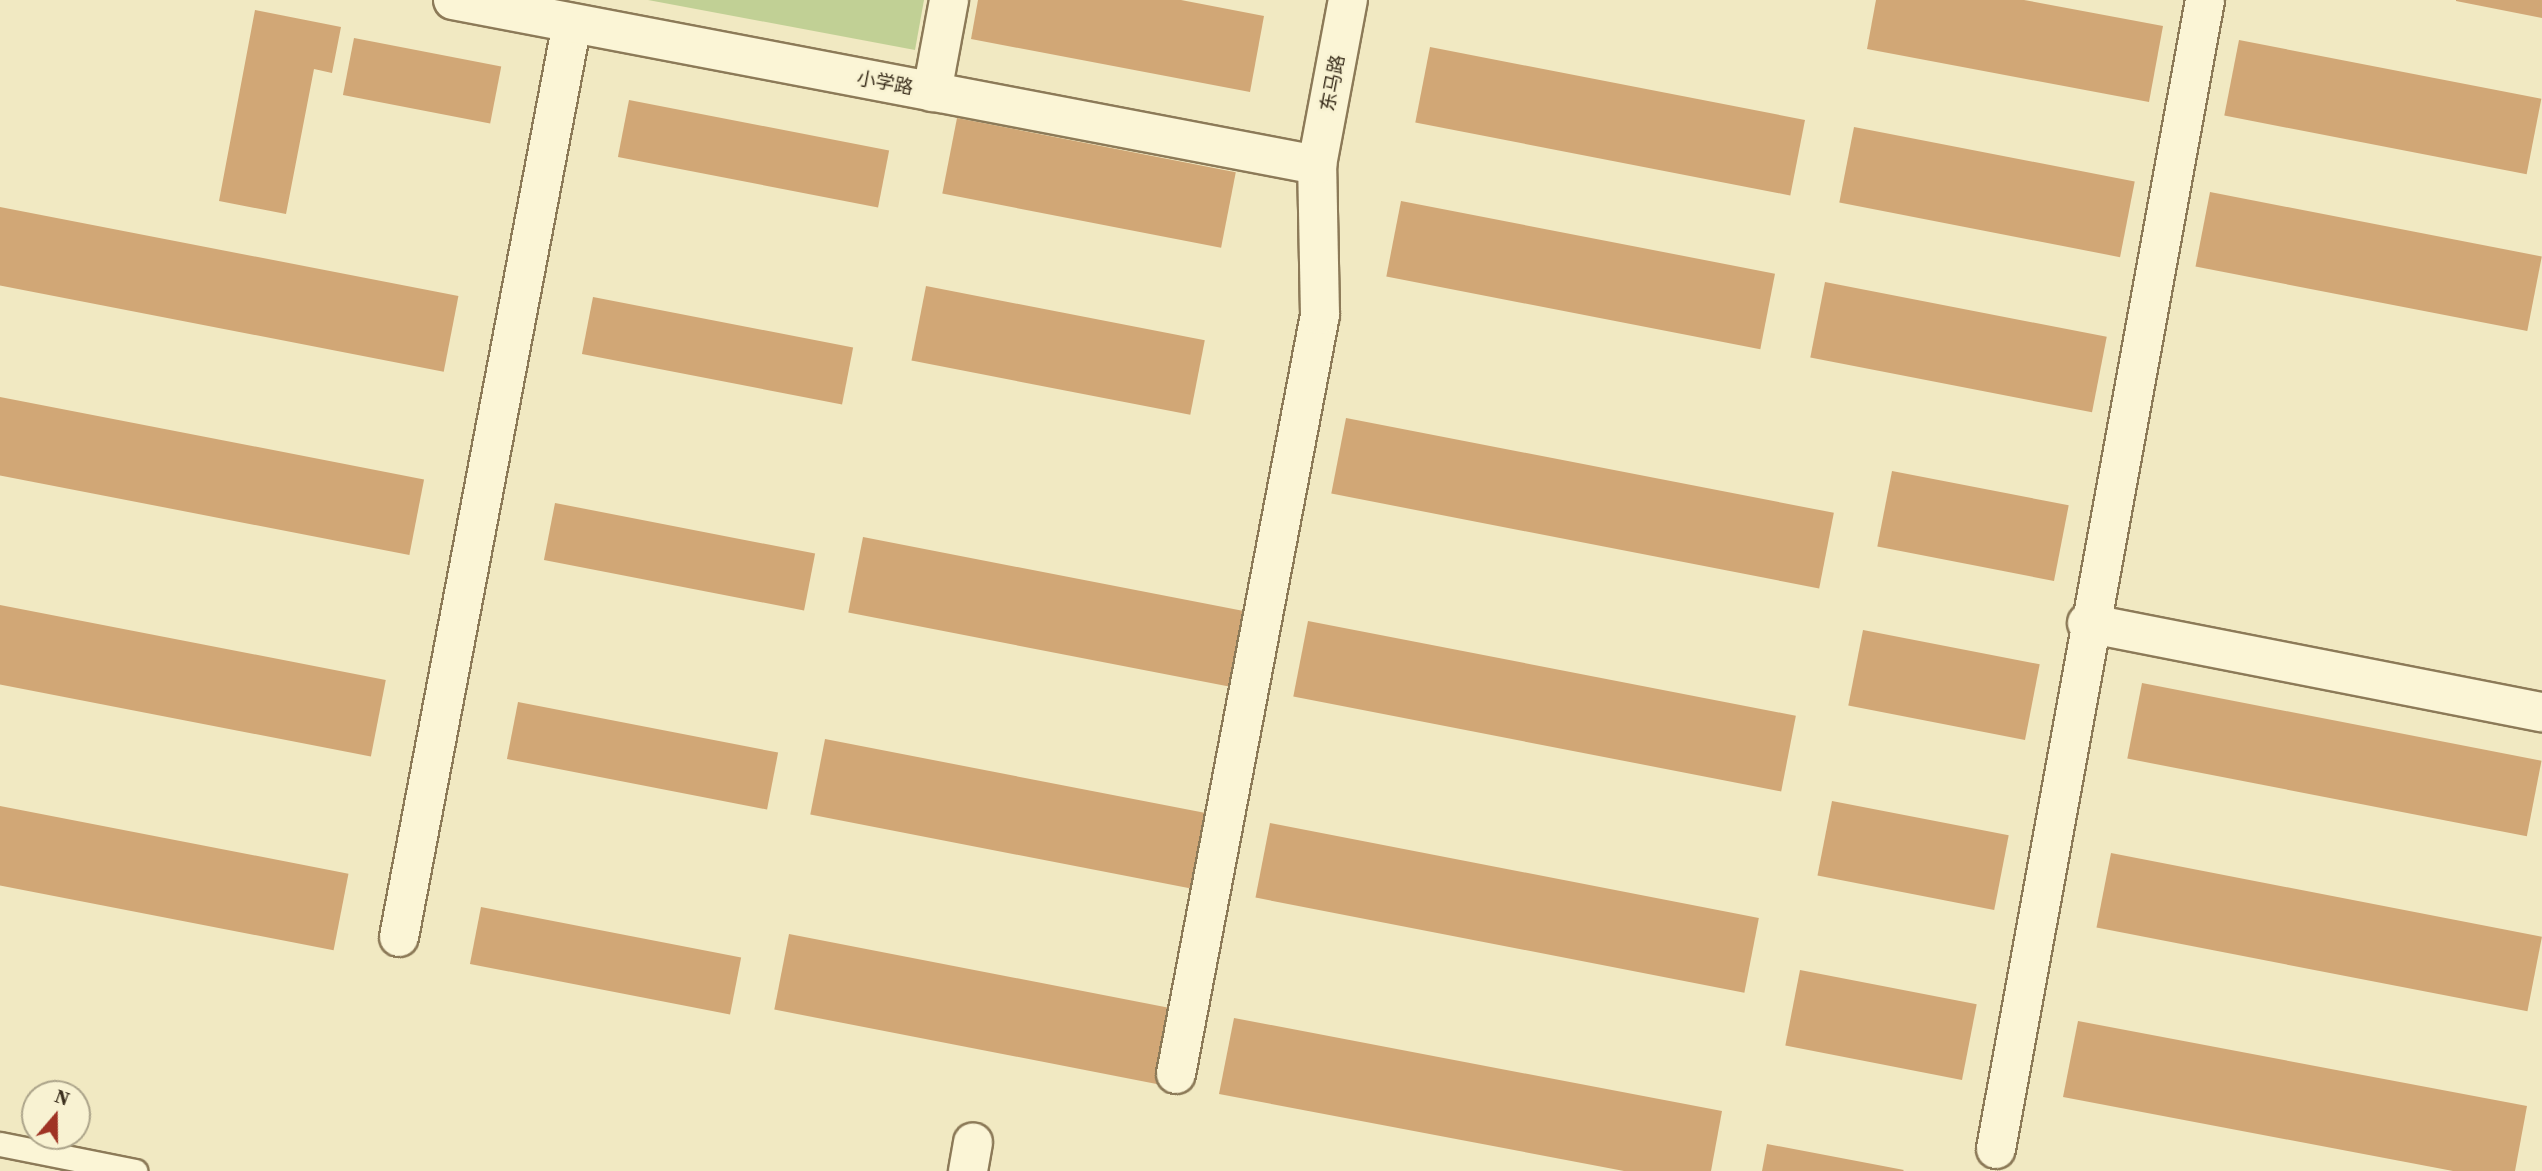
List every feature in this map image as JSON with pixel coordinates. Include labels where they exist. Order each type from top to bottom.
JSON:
[{"type":"street","name":"小学路","points":[[453,0],[1317,165]]},
{"type":"street","points":[[932,92],[949,0]]},
{"type":"street","name":"东马路","points":[[1176,1074],[1320,315],[1317,165],[1348,0]]},
{"type":"street","points":[[1996,1149],[2087,623],[2205,0]]},
{"type":"street","points":[[399,937],[572,23]]},
{"type":"street","points":[[2087,623],[2542,712]]},
{"type":"lane","points":[[0,1144],[135,1171]]},
{"type":"green space","points":[[648,0],[924,0],[915,50]]},
{"type":"building","points":[[978,0],[1181,0],[1264,16],[1250,92],[971,39]]},
{"type":"building","points":[[1876,0],[2024,0],[2163,26],[2149,102],[1867,49]]},
{"type":"building","points":[[2542,0],[2542,18],[2456,1]]},
{"type":"building","points":[[255,10],[341,27],[332,73],[314,69],[286,214],[219,201]]},
{"type":"building","points":[[354,38],[501,67],[490,124],[343,95]]},
{"type":"building","points":[[2239,40],[2541,99],[2527,174],[2224,116]]},
{"type":"building","points":[[1430,47],[1805,120],[1790,195],[1415,123]]},
{"type":"building","points":[[629,100],[889,151],[878,207],[618,157]]},
{"type":"building","points":[[957,118],[1236,172],[1221,248],[942,194]]},
{"type":"building","points":[[1854,127],[2135,182],[2120,257],[1839,203]]},
{"type":"building","points":[[2210,192],[2542,256],[2527,331],[2195,267]]},
{"type":"building","points":[[1401,201],[1775,274],[1760,349],[1386,277]]},
{"type":"building","points":[[0,207],[458,296],[444,372],[0,285]]},
{"type":"building","points":[[1825,282],[2107,337],[2092,412],[1810,358]]},
{"type":"building","points":[[926,286],[1205,340],[1190,415],[911,361]]},
{"type":"building","points":[[593,297],[853,348],[842,404],[582,354]]},
{"type":"building","points":[[0,397],[424,479],[409,555],[0,475]]},
{"type":"building","points":[[1346,418],[1834,513],[1819,588],[1331,494]]},
{"type":"building","points":[[1892,471],[2069,505],[2054,581],[1877,547]]},
{"type":"building","points":[[555,503],[815,554],[804,610],[544,560]]},
{"type":"building","points":[[863,537],[1253,613],[1238,688],[848,613]]},
{"type":"building","points":[[0,605],[386,680],[371,757],[0,684]]},
{"type":"building","points":[[1308,621],[1796,716],[1781,791],[1293,697]]},
{"type":"building","points":[[1863,630],[2040,664],[2025,740],[1848,706]]},
{"type":"building","points":[[2142,683],[2542,761],[2527,836],[2127,759]]},
{"type":"building","points":[[518,702],[778,753],[767,809],[507,759]]},
{"type":"building","points":[[825,739],[1215,815],[1200,890],[810,815]]},
{"type":"building","points":[[1832,801],[2009,835],[1994,910],[1817,876]]},
{"type":"building","points":[[0,806],[348,874],[334,950],[0,885]]},
{"type":"building","points":[[1270,823],[1759,918],[1744,993],[1255,898]]},
{"type":"building","points":[[2111,853],[2542,937],[2527,1011],[2096,928]]},
{"type":"building","points":[[481,907],[741,958],[730,1014],[470,964]]},
{"type":"building","points":[[789,934],[1178,1010],[1163,1085],[774,1010]]},
{"type":"building","points":[[1800,970],[1977,1004],[1962,1080],[1785,1046]]},
{"type":"building","points":[[1234,1018],[1722,1111],[1711,1171],[1624,1171],[1219,1094]]},
{"type":"building","points":[[2078,1021],[2527,1106],[2515,1171],[2453,1171],[2063,1097]]},
{"type":"building","points":[[1767,1144],[1904,1170],[1762,1171]]}]
